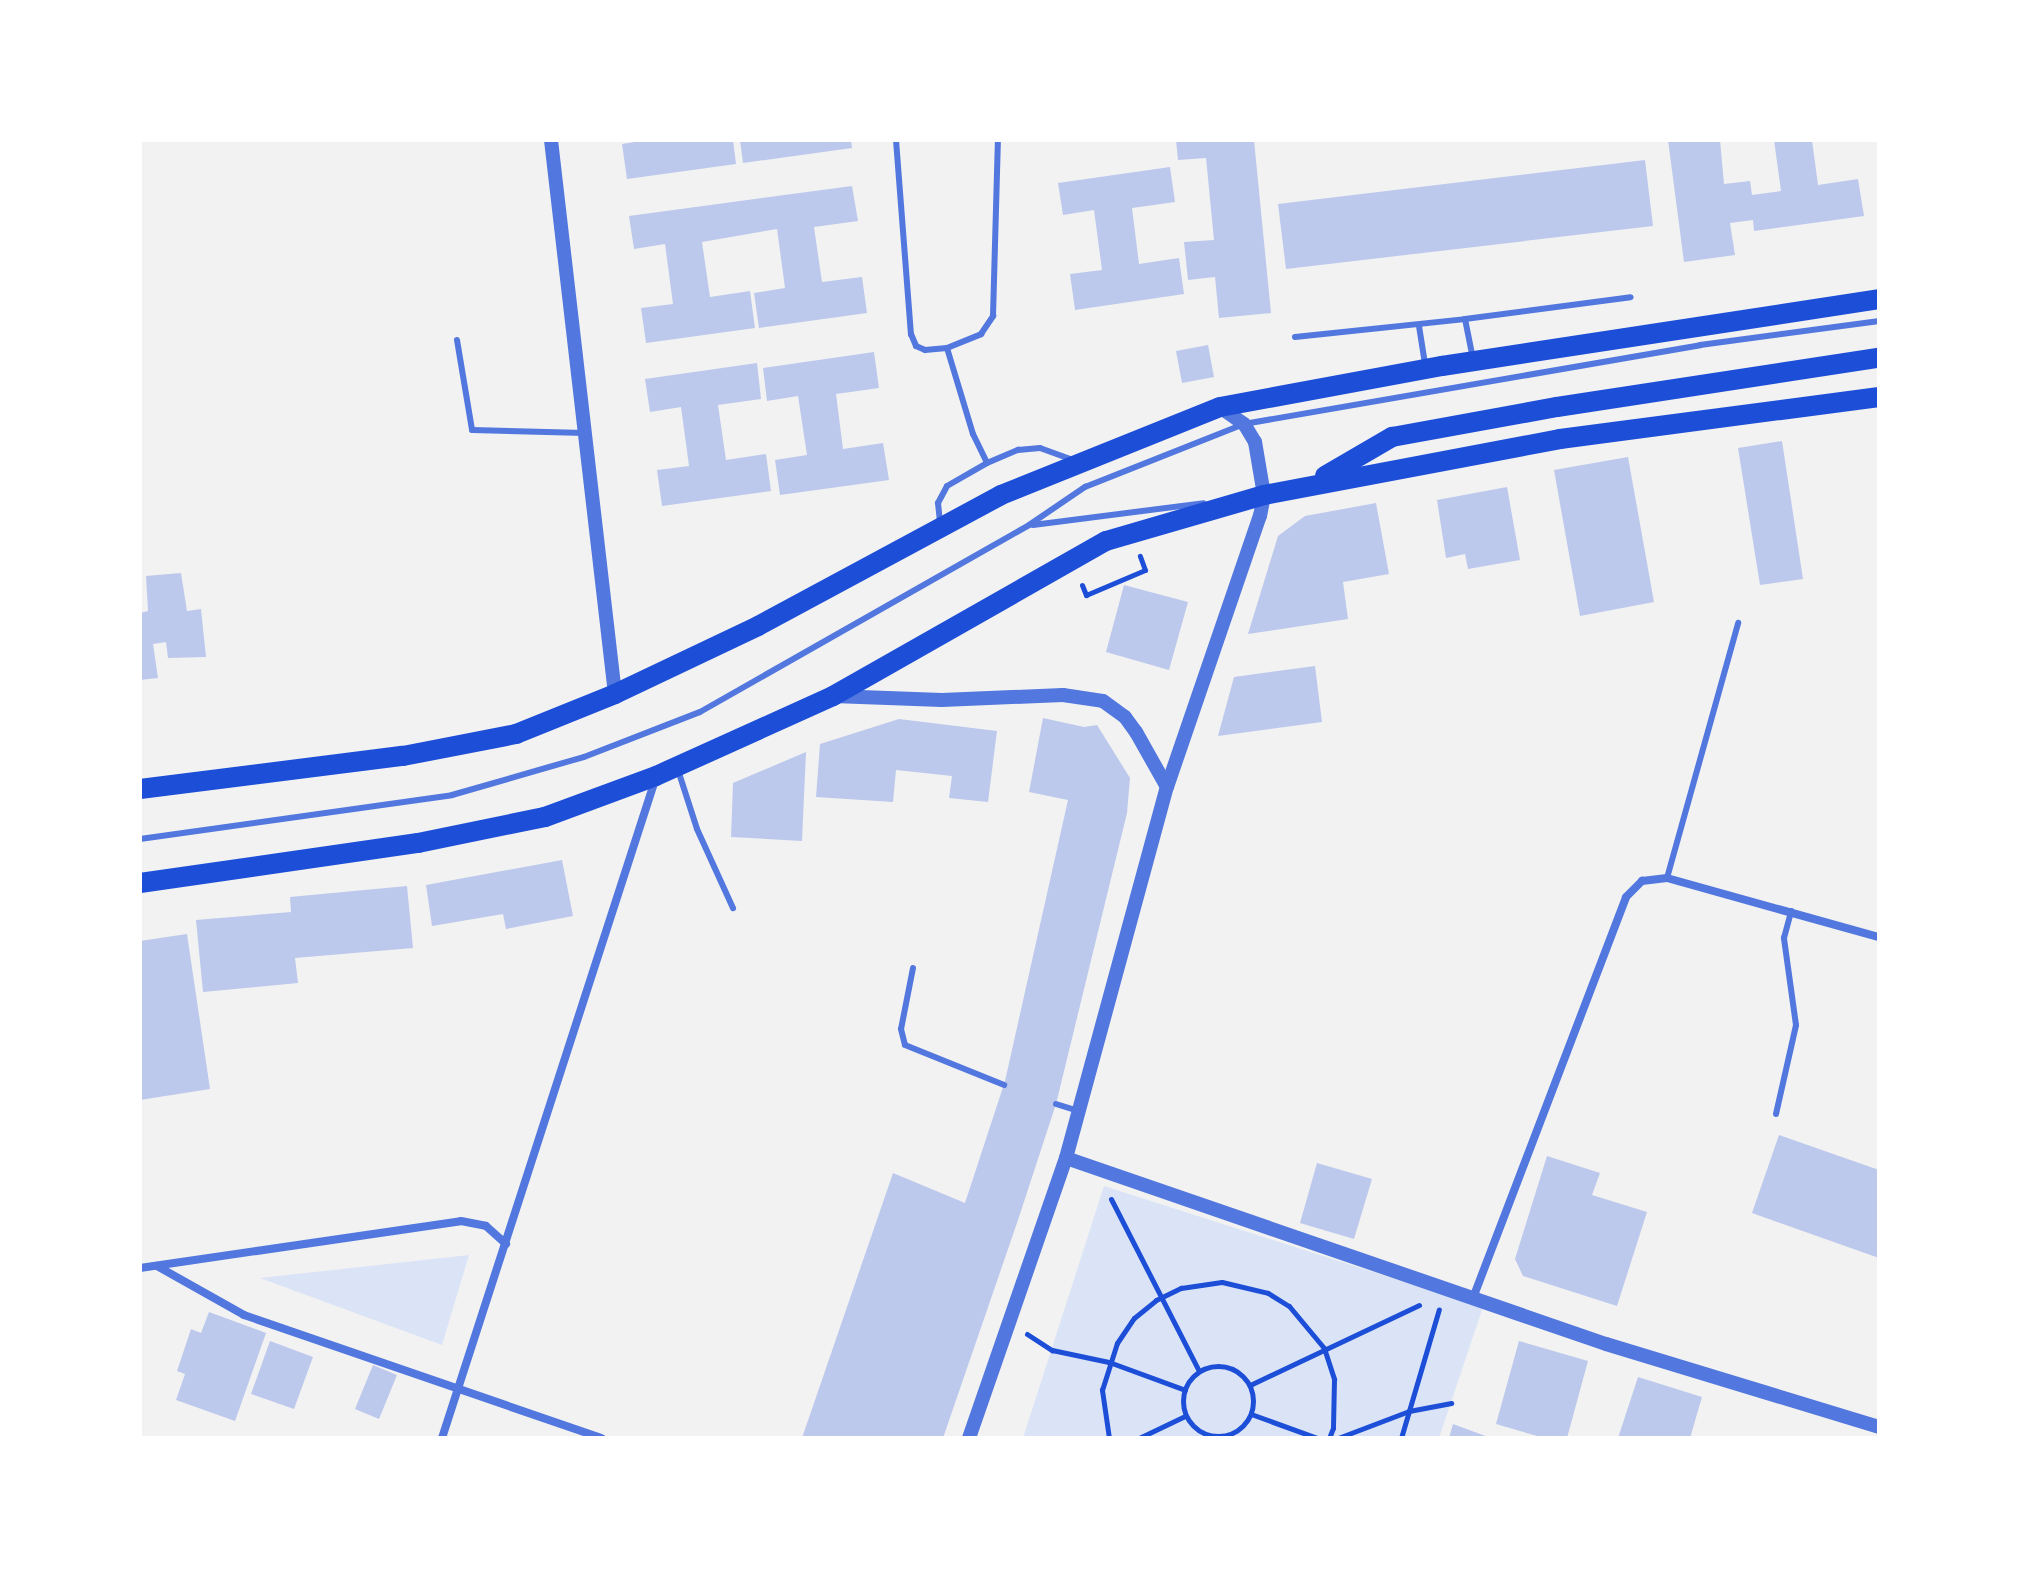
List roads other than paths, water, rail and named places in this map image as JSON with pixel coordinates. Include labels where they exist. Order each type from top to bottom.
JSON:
[{"type":"main road","points":[[140,789],[431,751],[516,734],[615,694],[758,626],[940,525],[1078,462],[1220,407],[1425,369],[1879,299]]},
{"type":"main road","points":[[1311,484],[1392,437],[1557,407],[1879,358]]},
{"type":"main road","points":[[140,883],[418,843],[545,817],[656,776],[833,696],[1106,541],[1264,495],[1560,439],[1879,397]]},
{"type":"street","points":[[551,140],[615,694]]},
{"type":"street","points":[[969,1438],[1066,1158],[1167,787],[1264,495],[1255,442],[1244,424],[1220,407]]},
{"type":"street","points":[[833,696],[942,700],[1063,695],[1103,701],[1125,717],[1167,787]]},
{"type":"street","points":[[442,1438],[656,776]]},
{"type":"street","points":[[1473,1298],[1626,897],[1642,881],[1667,878],[1879,937]]},
{"type":"street","points":[[1066,1158],[1606,1344],[1879,1427]]},
{"type":"street","points":[[140,1268],[461,1221],[486,1226],[506,1244]]},
{"type":"street","points":[[157,1266],[244,1315],[601,1438]]},
{"type":"lane","points":[[896,140],[911,334],[916,346],[925,350],[947,348],[981,334],[993,316],[998,140]]},
{"type":"lane","points":[[1295,337],[1419,326],[1631,297]]},
{"type":"lane","points":[[1465,319],[1474,362]]},
{"type":"lane","points":[[140,839],[452,795],[584,757],[700,712],[1029,525],[1085,487],[1244,424],[1700,345],[1879,321]]},
{"type":"lane","points":[[1419,326],[1425,369]]},
{"type":"lane","points":[[457,340],[472,430],[585,433]]},
{"type":"lane","points":[[947,348],[973,434],[987,463]]},
{"type":"lane","points":[[940,525],[938,503],[947,486],[987,463],[1018,450],[1040,448],[1078,462]]},
{"type":"lane","points":[[1029,525],[1264,495]]},
{"type":"lane","points":[[1667,878],[1738,623]]},
{"type":"lane","points":[[676,766],[697,829],[733,908]]},
{"type":"lane","points":[[1776,1114],[1796,1025],[1784,938],[1791,911]]},
{"type":"lane","points":[[913,968],[901,1029],[905,1045],[1004,1085]]},
{"type":"lane","points":[[1056,1104],[1079,1111]]}]
